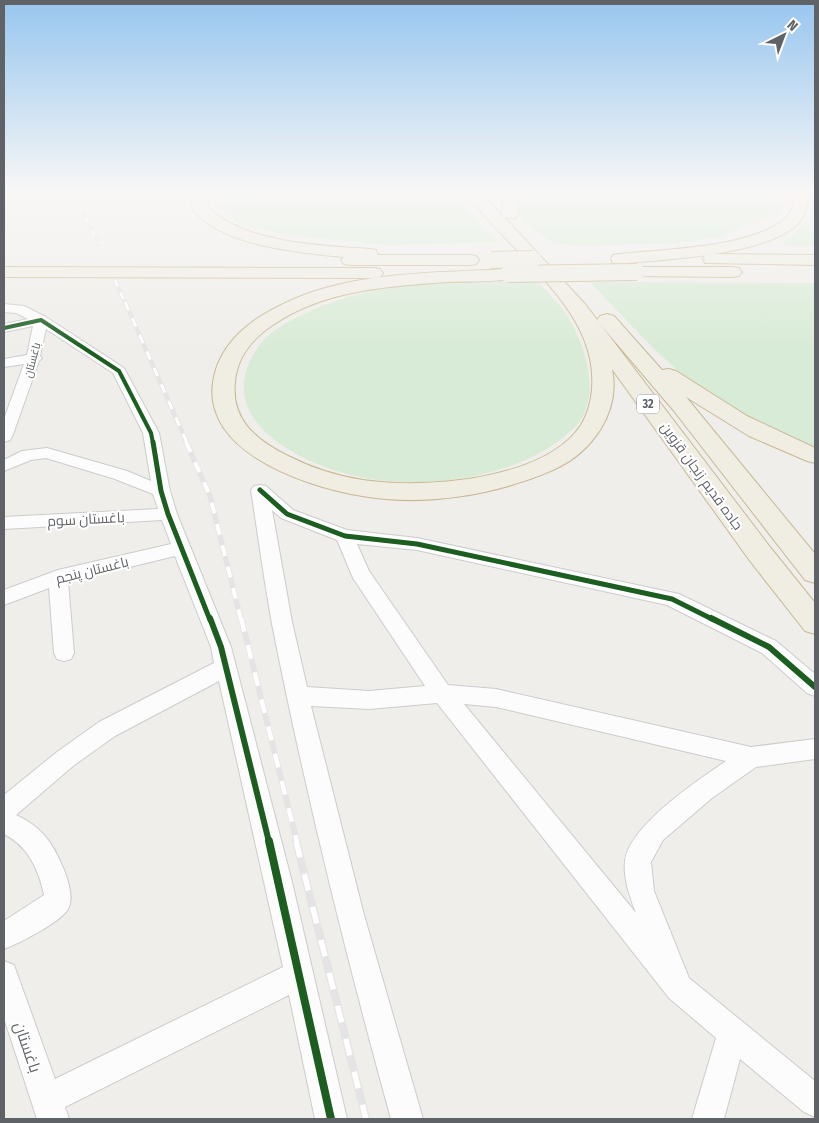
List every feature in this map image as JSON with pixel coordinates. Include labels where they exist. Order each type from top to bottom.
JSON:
[{"type":"highway","points":[[288,244],[321,251],[467,260]]},
{"type":"highway","name":"جاده قدیم زنجان قزوین","points":[[520,244],[578,308],[760,554],[815,623]]},
{"type":"highway","name":"جاده قدیم زنجان قزوین","points":[[537,244],[682,406],[815,573]]},
{"type":"highway","points":[[619,259],[727,244]]},
{"type":"highway","points":[[4,259],[815,260]]},
{"type":"highway","points":[[4,272],[508,274],[815,272]]},
{"type":"highway","points":[[754,272],[815,276]]},
{"type":"highway","points":[[508,274],[407,281],[346,290],[319,297],[276,315],[236,347],[224,372],[223,402],[230,417],[241,435],[282,464],[310,476],[342,485],[377,490],[453,490],[487,484],[521,474],[553,462],[570,451],[585,436],[601,409],[603,382],[599,352],[578,308]]},
{"type":"highway","points":[[629,345],[691,392],[787,446],[815,456]]},
{"type":"street","points":[[4,308],[19,309],[41,320],[119,371],[151,433],[161,491],[168,514],[221,647],[279,882],[331,1119]]},
{"type":"street","points":[[4,328],[41,320]]},
{"type":"street","name":"باغستان","points":[[4,437],[22,397],[35,358],[41,320]]},
{"type":"street","points":[[4,363],[35,358]]},
{"type":"street","points":[[4,400],[22,397]]},
{"type":"street","points":[[4,466],[28,456],[47,452],[121,475],[161,491]]},
{"type":"street","points":[[407,1119],[350,916],[298,696],[282,622],[260,490],[286,514],[345,536],[417,544],[672,599],[769,647],[815,687]]},
{"type":"street","name":"باغستان سوم","points":[[4,523],[168,514]]},
{"type":"street","points":[[345,536],[360,573],[442,693],[679,988],[732,1034],[815,1101]]},
{"type":"street","name":"باغستان پنجم","points":[[4,598],[58,577],[181,548]]},
{"type":"street","points":[[58,577],[64,653]]},
{"type":"street","points":[[4,810],[65,759],[107,729],[226,667]]},
{"type":"street","points":[[298,696],[369,700],[442,693],[496,698],[751,757],[815,748]]},
{"type":"street","points":[[679,988],[642,891],[638,860],[654,832],[703,790],[751,757]]},
{"type":"street","points":[[4,822],[21,828],[33,840],[54,876],[58,901],[26,924],[4,935]]},
{"type":"street","name":"باغستان","points":[[4,974],[49,1110]]},
{"type":"street","points":[[49,1110],[298,975]]},
{"type":"street","points":[[708,1119],[732,1034]]},
{"type":"green space","points":[[565,244],[631,244],[578,246]]},
{"type":"green space","points":[[783,244],[815,244],[815,246],[781,246]]},
{"type":"green space","points":[[537,281],[564,311],[578,336],[588,366],[589,397],[585,411],[575,427],[545,450],[524,461],[476,476],[451,480],[402,482],[353,475],[326,467],[299,455],[275,440],[256,422],[245,400],[245,375],[262,342],[282,325],[328,304],[357,295],[416,285]]},
{"type":"green space","points":[[590,282],[815,283],[815,449],[749,418],[718,400],[688,379],[662,356]]},
{"type":"railway","points":[[115,280],[125,303]]},
{"type":"railway","points":[[125,302],[187,443]]},
{"type":"railway","points":[[186,442],[210,496],[241,620]]},
{"type":"railway","points":[[241,618],[297,842]]},
{"type":"railway","points":[[296,841],[366,1119]]},
{"type":"cycle path","points":[[4,328],[41,320],[119,371],[151,433],[161,491],[168,514],[221,647],[279,882],[331,1119]]},
{"type":"cycle path","points":[[260,490],[287,514],[345,536],[417,544],[672,599],[769,647],[815,687]]}]
